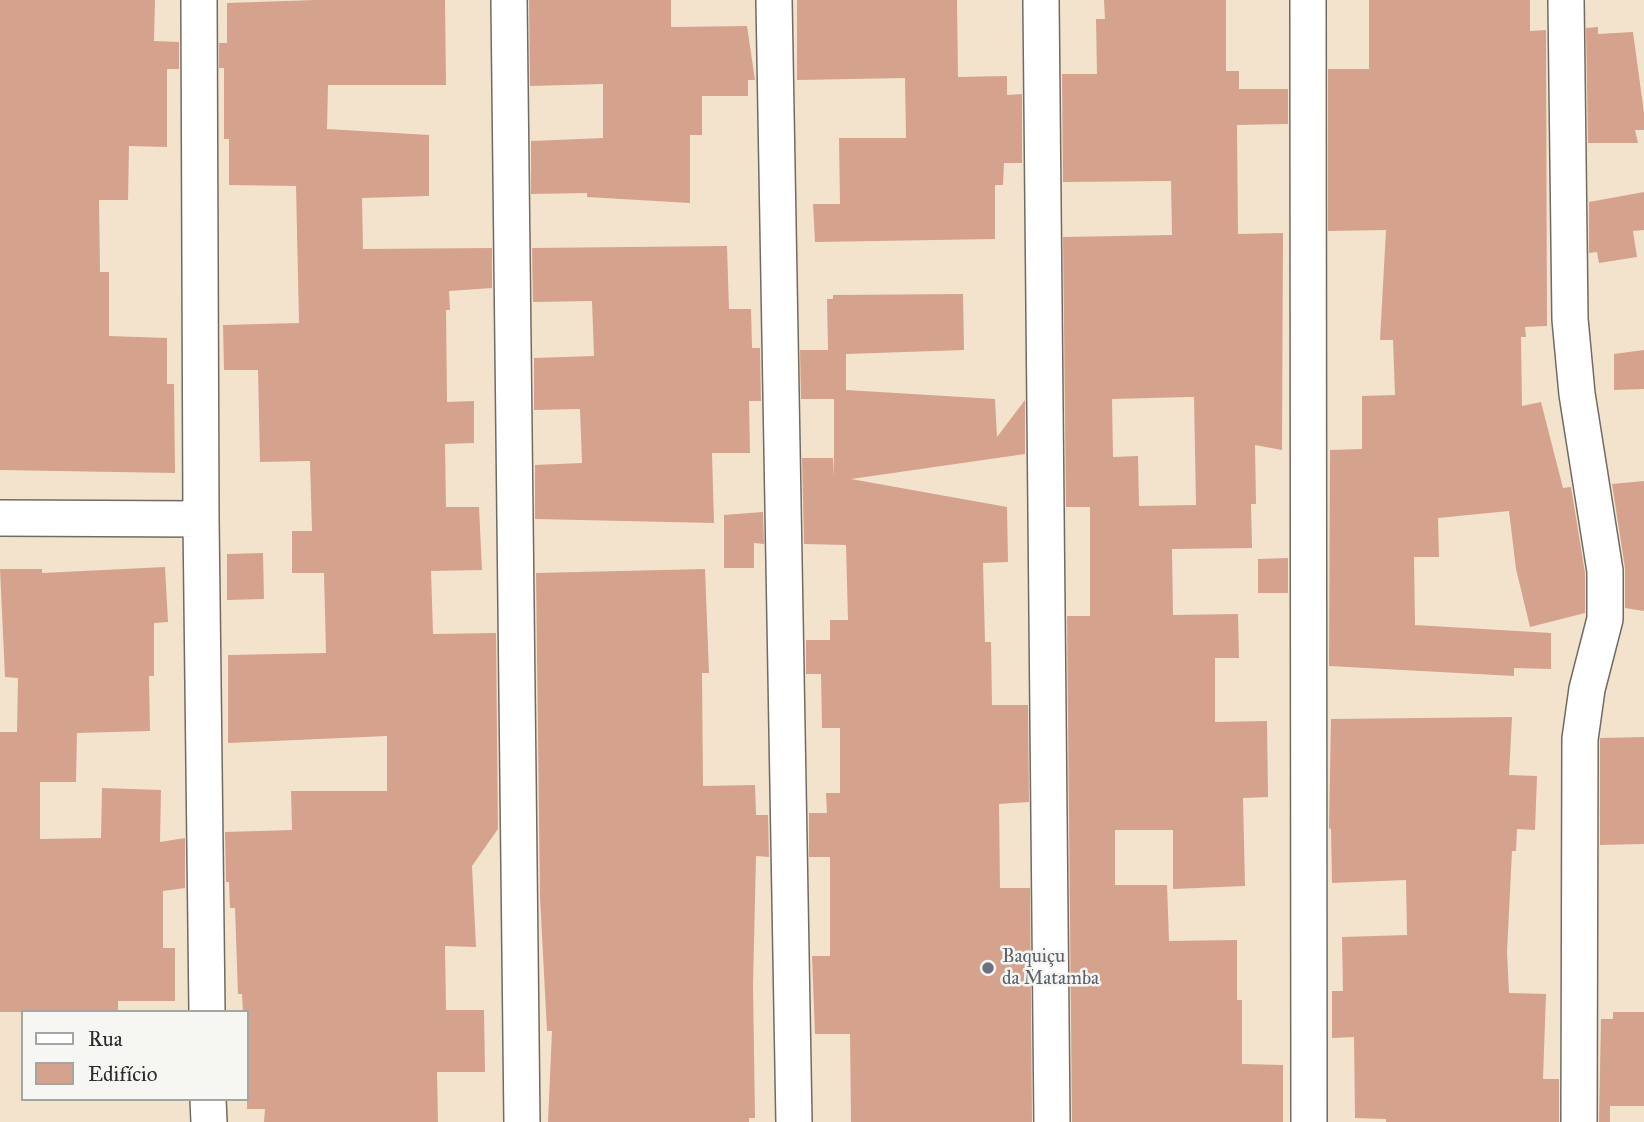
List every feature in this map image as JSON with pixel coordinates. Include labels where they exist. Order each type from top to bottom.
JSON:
[{"type":"street","points":[[199,0],[207,1010]]},
{"type":"street","points":[[509,0],[522,1122]]},
{"type":"street","points":[[774,0],[794,1122]]},
{"type":"street","points":[[1041,0],[1052,1122]]},
{"type":"street","points":[[1308,0],[1309,1122]]},
{"type":"street","points":[[1566,0],[1570,319],[1577,394],[1597,514],[1605,583],[1605,618],[1587,689],[1580,738],[1579,1122]]},
{"type":"street","points":[[0,518],[201,519]]},
{"type":"street","points":[[208,1101],[209,1122]]},
{"type":"building","points":[[0,0],[155,0],[154,41],[179,42],[179,69],[167,69],[167,147],[129,146],[128,200],[99,200],[100,272],[109,272],[109,336],[167,338],[167,384],[174,384],[175,473],[0,470]]},
{"type":"building","points":[[445,0],[446,85],[328,85],[327,129],[429,135],[429,196],[362,198],[363,249],[492,248],[492,288],[449,291],[450,310],[446,310],[447,402],[474,401],[474,443],[445,444],[446,507],[479,507],[482,570],[431,571],[433,634],[496,633],[498,829],[472,866],[476,947],[445,946],[446,1010],[484,1010],[485,1072],[437,1072],[438,1122],[264,1122],[265,1109],[247,1109],[248,1010],[243,1010],[242,994],[238,994],[235,908],[230,908],[229,882],[226,882],[225,832],[292,830],[291,791],[387,791],[387,736],[228,743],[228,655],[326,653],[324,573],[292,573],[292,531],[312,531],[310,461],[260,462],[258,370],[224,370],[223,325],[299,323],[296,186],[229,185],[229,139],[224,139],[224,68],[219,68],[219,43],[227,43],[227,3]]},
{"type":"building","points":[[529,0],[671,0],[671,27],[747,26],[755,80],[748,80],[748,96],[702,96],[702,135],[690,135],[690,203],[587,197],[587,193],[531,194],[531,141],[603,138],[603,84],[530,86]]},
{"type":"building","points":[[797,0],[957,0],[958,77],[1007,76],[1007,95],[1022,94],[1022,163],[1004,163],[1003,185],[995,185],[995,239],[815,242],[813,204],[840,204],[839,138],[906,138],[905,78],[797,80]]},
{"type":"building","points":[[1104,0],[1226,0],[1226,71],[1239,71],[1239,89],[1288,89],[1288,124],[1237,125],[1238,234],[1283,233],[1282,450],[1255,445],[1256,504],[1251,504],[1252,548],[1172,549],[1173,615],[1238,614],[1239,658],[1215,658],[1215,722],[1267,721],[1268,797],[1243,798],[1245,886],[1173,889],[1173,830],[1115,830],[1115,885],[1167,885],[1169,941],[1237,940],[1237,1000],[1242,1000],[1242,1064],[1283,1065],[1283,1122],[1072,1122],[1067,616],[1090,616],[1090,507],[1066,507],[1063,237],[1172,235],[1171,181],[1063,182],[1062,74],[1097,74],[1096,19],[1105,19]],"holes":[[[1194,397],[1196,505],[1139,506],[1138,456],[1113,457],[1112,399]]]},
{"type":"building","points":[[1369,0],[1530,0],[1530,31],[1546,30],[1547,326],[1525,327],[1526,337],[1521,337],[1522,406],[1541,402],[1563,488],[1571,487],[1585,573],[1585,613],[1530,627],[1516,569],[1509,511],[1438,518],[1439,557],[1414,557],[1415,625],[1551,633],[1551,669],[1514,668],[1514,676],[1329,666],[1330,450],[1362,449],[1362,396],[1395,395],[1393,340],[1380,340],[1386,230],[1328,231],[1328,69],[1369,69]]},
{"type":"building","points":[[1598,27],[1598,34],[1633,32],[1644,113],[1644,130],[1635,130],[1638,143],[1588,143],[1586,28]]},
{"type":"building","points":[[1644,192],[1644,230],[1633,231],[1637,257],[1599,263],[1597,252],[1589,253],[1589,202]]},
{"type":"building","points":[[727,246],[729,309],[751,309],[752,348],[760,348],[761,401],[749,401],[750,453],[712,453],[714,523],[535,519],[535,465],[582,463],[580,409],[534,410],[534,358],[594,356],[592,301],[533,302],[532,248]]},
{"type":"building","points":[[963,294],[964,350],[846,354],[846,390],[995,399],[997,437],[1025,400],[1025,454],[851,479],[1007,507],[1008,562],[983,563],[985,642],[991,642],[992,705],[1028,705],[1029,802],[999,804],[1000,888],[1030,888],[1032,1122],[851,1122],[850,1034],[815,1034],[812,956],[830,956],[830,857],[809,857],[809,813],[827,813],[826,793],[840,793],[840,728],[822,728],[821,674],[806,674],[806,640],[830,640],[830,620],[848,620],[846,545],[804,544],[802,458],[833,458],[834,476],[834,399],[801,399],[800,350],[828,350],[827,299],[833,299],[833,295]]},
{"type":"building","points":[[1644,350],[1644,389],[1614,390],[1614,354]]},
{"type":"building","points":[[1644,481],[1644,611],[1625,608],[1625,568],[1612,484]]},
{"type":"building","points":[[763,512],[764,544],[754,543],[754,568],[724,568],[724,515]]},
{"type":"building","points":[[263,553],[264,599],[227,600],[227,554]]},
{"type":"building","points":[[1288,558],[1288,593],[1258,593],[1258,559]]},
{"type":"building","points":[[165,567],[168,622],[154,623],[154,676],[149,676],[150,731],[77,733],[76,782],[40,782],[40,839],[101,838],[102,788],[161,790],[160,842],[185,838],[185,888],[163,891],[163,948],[175,948],[175,1001],[118,1001],[118,1010],[0,1012],[0,732],[17,732],[18,678],[5,677],[0,569],[42,569],[42,573]]},
{"type":"building","points":[[705,569],[709,673],[702,673],[703,786],[755,785],[756,815],[768,815],[769,857],[756,856],[753,985],[755,1118],[749,1118],[749,1122],[548,1122],[552,1031],[547,1031],[540,897],[536,573]]},
{"type":"building","points":[[1512,717],[1509,775],[1537,776],[1535,830],[1517,829],[1516,851],[1512,851],[1507,952],[1509,993],[1546,994],[1543,1079],[1559,1079],[1559,1122],[1386,1122],[1386,1119],[1355,1118],[1354,1037],[1332,1038],[1332,991],[1343,991],[1342,937],[1407,935],[1406,880],[1332,883],[1329,828],[1331,719]]},
{"type":"building","points":[[1644,737],[1644,844],[1600,845],[1600,738]]},
{"type":"building","points":[[1613,1012],[1644,1012],[1644,1106],[1610,1106],[1610,1122],[1599,1122],[1601,1019],[1613,1019]]},
{"type":"place","name":"Baquiçu da Matamba","points":[[988,968]]}]
